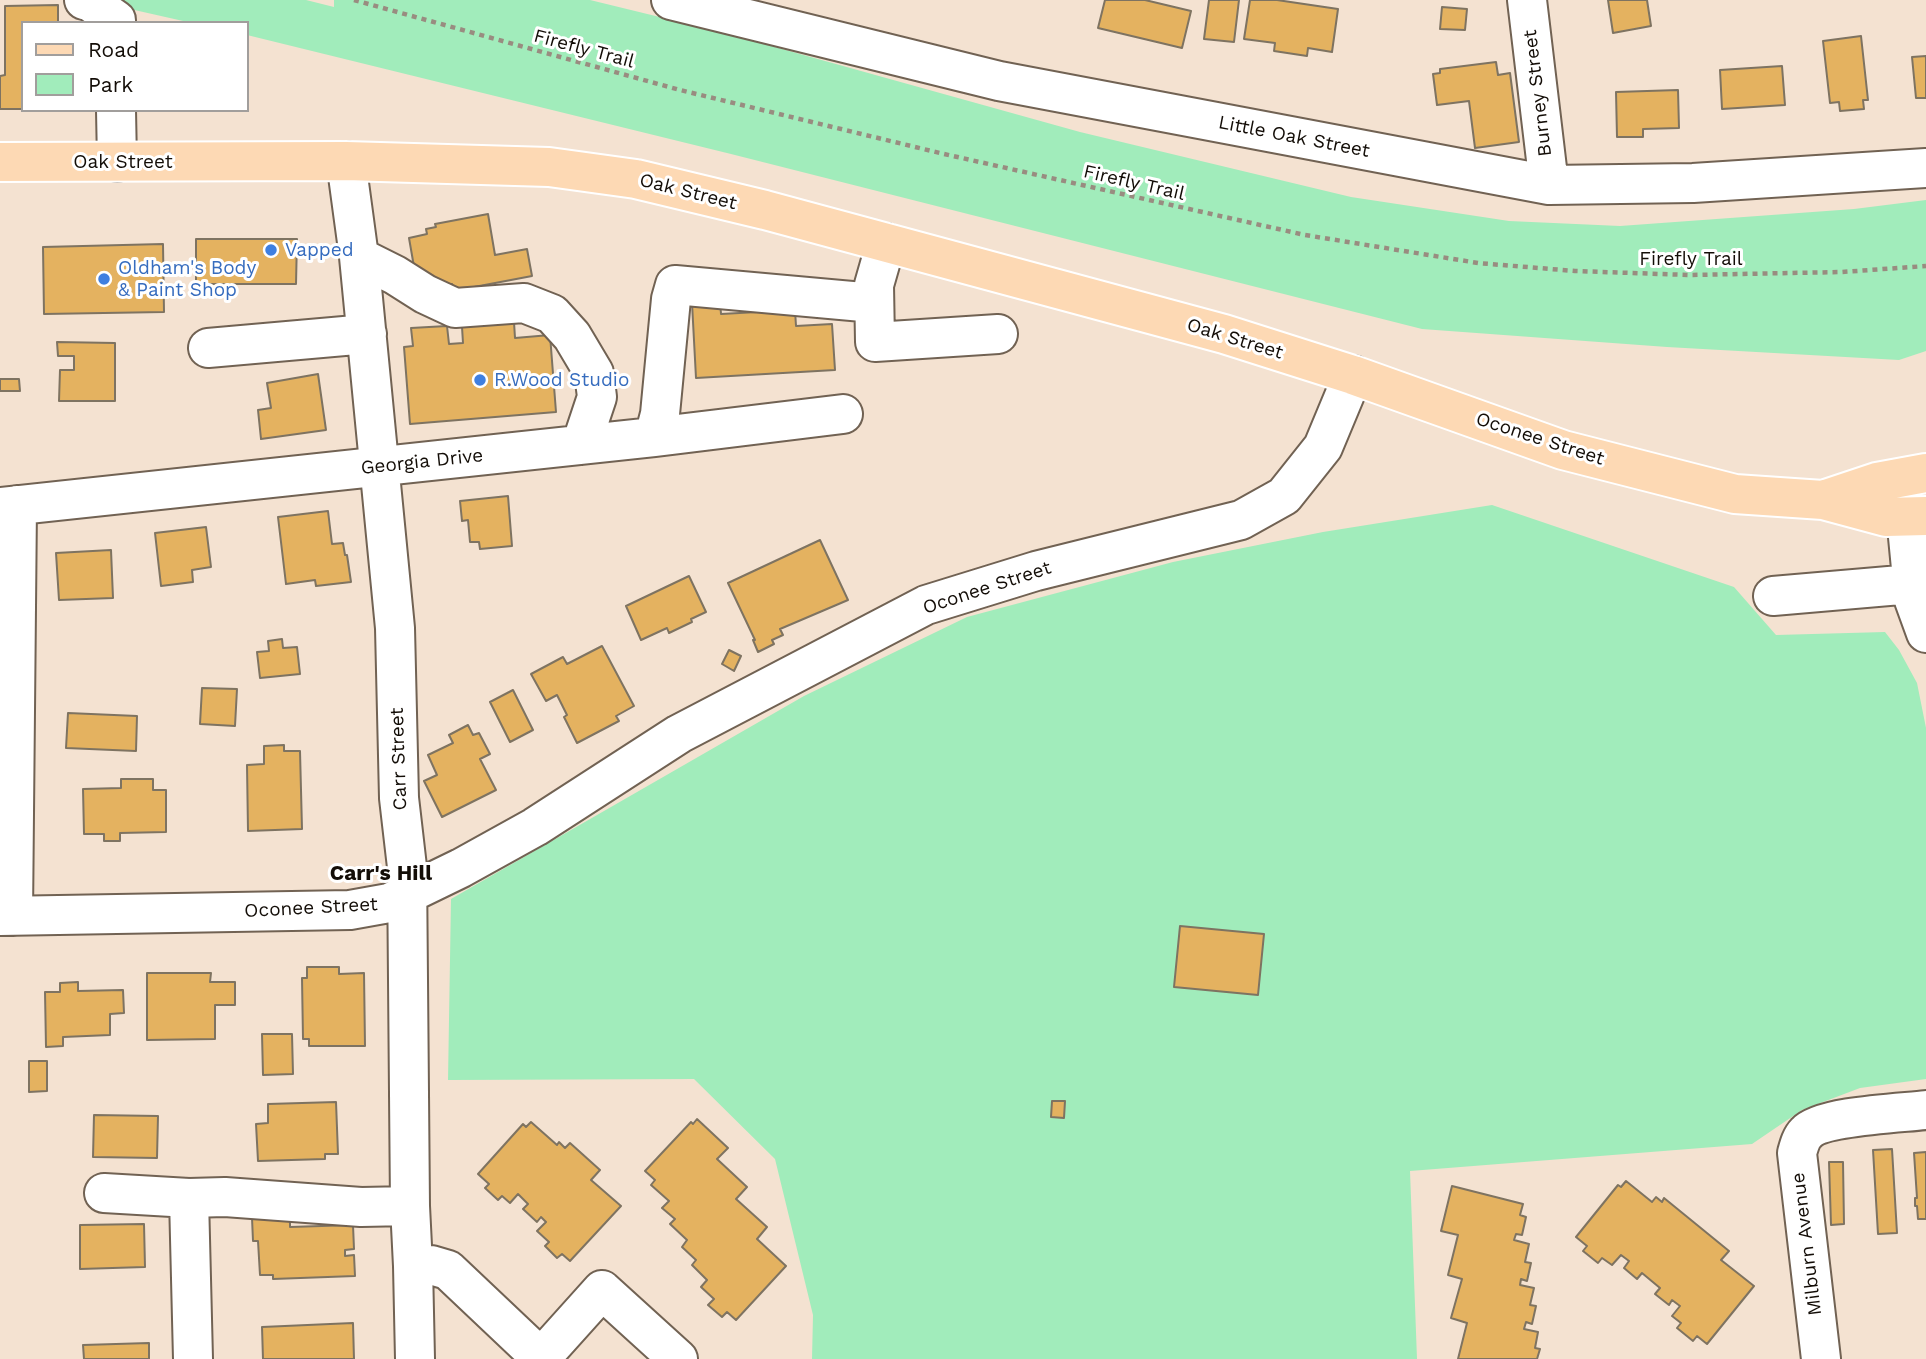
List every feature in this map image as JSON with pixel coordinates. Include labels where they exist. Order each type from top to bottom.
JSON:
[{"type":"main road","name":"Oak Street","points":[[0,162],[346,161],[549,167],[636,179],[752,207],[1224,334],[1353,375]]},
{"type":"main road","name":"Oconee Street","points":[[1353,375],[1550,445],[1735,494],[1823,500],[1886,517],[1916,516]]},
{"type":"main road","name":"Oconee Street","points":[[1823,500],[1877,482],[1926,472]]},
{"type":"street","points":[[84,0],[116,21]]},
{"type":"street","name":"Little Oak Street","points":[[671,0],[999,81],[1549,185],[1693,183],[1926,168]]},
{"type":"street","name":"Burney Street","points":[[1527,0],[1549,185]]},
{"type":"street","points":[[116,112],[117,162]]},
{"type":"street","name":"Carr Street","points":[[346,161],[359,257],[395,628],[399,798],[407,867],[410,1206],[415,1359]]},
{"type":"street","points":[[886,243],[874,285],[875,342],[998,334]]},
{"type":"street","points":[[359,257],[455,308],[524,303],[552,314],[572,336],[594,373],[597,397],[581,445]]},
{"type":"street","points":[[654,437],[660,414],[671,299],[675,285],[874,303]]},
{"type":"street","points":[[208,348],[366,334]]},
{"type":"street","name":"Oconee Street","points":[[6,916],[350,910],[389,903],[461,868],[535,827],[679,734],[926,605],[1036,571],[1241,520],[1284,496],[1323,447],[1353,375]]},
{"type":"street","name":"Georgia Drive","points":[[9,506],[654,437],[843,414]]},
{"type":"street","points":[[6,916],[9,506]]},
{"type":"street","points":[[1916,516],[1912,584],[1914,600],[1926,633]]},
{"type":"street","points":[[1773,596],[1912,584]]},
{"type":"street","name":"Milburn Avenue","points":[[1821,1359],[1797,1153],[1806,1132],[1819,1124],[1926,1111]]},
{"type":"street","points":[[104,1193],[189,1198],[225,1197],[361,1207],[410,1206]]},
{"type":"street","points":[[189,1198],[193,1359]]},
{"type":"street","points":[[413,1266],[431,1265],[448,1270],[540,1359],[602,1290],[678,1359]]},
{"type":"path","name":"Firefly Trail","points":[[354,0],[680,90],[944,154],[1305,235],[1478,263],[1575,271],[1689,275],[1842,272],[1926,266]]},
{"type":"green space","points":[[90,0],[306,0],[334,7],[334,0],[590,0],[721,32],[1080,132],[1351,197],[1509,221],[1620,226],[1854,209],[1926,200],[1926,351],[1899,360],[1422,329],[248,35],[248,21],[183,21]]},
{"type":"green space","points":[[1492,505],[1734,587],[1776,635],[1885,632],[1899,650],[1917,683],[1926,728],[1926,1079],[1860,1088],[1802,1110],[1752,1144],[1410,1171],[1417,1359],[812,1359],[813,1315],[775,1159],[694,1079],[448,1080],[451,899],[804,696],[967,617],[1173,562],[1323,532]]},
{"type":"building","points":[[1105,0],[1145,0],[1191,11],[1182,48],[1098,28]]},
{"type":"building","points":[[1209,0],[1239,0],[1234,42],[1204,39]]},
{"type":"building","points":[[1250,0],[1277,0],[1338,9],[1332,52],[1308,48],[1307,56],[1274,51],[1275,43],[1244,39]]},
{"type":"building","points":[[1608,0],[1647,0],[1651,26],[1613,33]]},
{"type":"building","points":[[58,5],[58,21],[21,21],[21,109],[0,109],[0,76],[5,75],[5,6]]},
{"type":"building","points":[[1442,7],[1467,9],[1465,30],[1440,29]]},
{"type":"building","points":[[1861,36],[1868,100],[1863,100],[1864,109],[1840,111],[1839,102],[1830,103],[1823,41]]},
{"type":"building","points":[[1926,56],[1926,98],[1916,98],[1912,57]]},
{"type":"building","points":[[1496,62],[1498,75],[1510,73],[1519,142],[1475,148],[1469,101],[1437,105],[1433,74],[1440,73],[1440,69]]},
{"type":"building","points":[[1782,66],[1785,105],[1722,109],[1720,70]]},
{"type":"building","points":[[1678,90],[1679,128],[1643,129],[1643,137],[1617,137],[1616,92]]},
{"type":"building","points":[[488,214],[495,255],[527,249],[532,276],[453,291],[452,284],[440,287],[417,284],[409,238],[427,234],[426,229],[436,227],[435,224]]},
{"type":"building","points":[[196,239],[297,239],[296,284],[196,284]]},
{"type":"building","name":"Oldham's Body & Paint Shop","points":[[163,244],[164,312],[44,314],[43,247]]},
{"type":"building","points":[[720,301],[721,314],[795,310],[796,326],[832,324],[835,370],[696,378],[692,303]]},
{"type":"building","name":"R.Wood Studio","points":[[514,322],[515,338],[550,335],[556,412],[410,424],[404,347],[413,346],[411,328],[447,326],[449,344],[463,343],[462,327]]},
{"type":"building","points":[[57,342],[115,343],[115,401],[59,401],[60,370],[74,370],[74,356],[58,356]]},
{"type":"building","points":[[318,374],[326,430],[261,439],[258,410],[271,408],[267,383]]},
{"type":"building","points":[[0,379],[19,379],[20,391],[0,391]]},
{"type":"building","points":[[508,496],[512,546],[480,549],[479,542],[470,542],[468,520],[462,521],[460,501]]},
{"type":"building","points":[[328,511],[332,544],[343,543],[351,582],[316,586],[315,580],[286,584],[278,517]]},
{"type":"building","points":[[206,527],[211,567],[192,570],[193,582],[161,586],[155,533]]},
{"type":"building","points":[[820,540],[848,600],[780,629],[783,635],[772,640],[774,644],[758,652],[728,583]]},
{"type":"building","points":[[111,550],[113,598],[59,600],[56,553]]},
{"type":"building","points":[[689,576],[706,612],[669,633],[667,628],[641,640],[626,606]]},
{"type":"building","points":[[282,639],[283,648],[297,647],[300,674],[260,678],[257,652],[269,651],[268,641]]},
{"type":"building","points":[[602,646],[634,706],[616,716],[619,721],[577,743],[557,695],[546,701],[531,674],[563,657],[567,664]]},
{"type":"building","points":[[729,650],[741,656],[734,671],[722,664]]},
{"type":"building","points":[[202,688],[237,689],[235,726],[200,724]]},
{"type":"building","points":[[513,690],[533,730],[510,742],[490,702]]},
{"type":"building","points":[[68,713],[137,716],[136,751],[66,748]]},
{"type":"building","points":[[468,725],[473,735],[479,733],[490,754],[480,759],[496,790],[442,817],[424,781],[437,775],[428,755],[453,743],[449,735]]},
{"type":"building","points":[[284,745],[284,751],[300,751],[302,829],[248,831],[247,765],[264,764],[264,746]]},
{"type":"building","points":[[121,779],[153,779],[153,790],[166,790],[166,832],[120,833],[120,841],[104,841],[104,834],[84,834],[83,789],[121,788]]},
{"type":"building","points":[[1180,926],[1264,934],[1258,995],[1174,987]]},
{"type":"building","points":[[307,967],[339,967],[339,974],[364,973],[365,1046],[309,1046],[309,1039],[303,1039],[302,978],[307,978]]},
{"type":"building","points":[[147,973],[211,973],[210,982],[235,982],[235,1005],[215,1005],[215,1039],[147,1040]]},
{"type":"building","points":[[78,982],[78,991],[123,990],[124,1013],[110,1014],[110,1035],[63,1037],[63,1046],[46,1047],[45,992],[60,992],[60,983]]},
{"type":"building","points":[[262,1034],[292,1034],[293,1074],[263,1075]]},
{"type":"building","points":[[29,1061],[47,1061],[47,1091],[29,1092]]},
{"type":"building","points":[[1052,1101],[1065,1101],[1064,1118],[1051,1117]]},
{"type":"building","points":[[336,1102],[338,1154],[325,1154],[325,1159],[258,1161],[256,1124],[268,1123],[268,1104]]},
{"type":"building","points":[[94,1115],[158,1116],[157,1158],[93,1157]]},
{"type":"building","points":[[697,1119],[728,1148],[717,1159],[747,1187],[736,1199],[767,1227],[757,1239],[786,1266],[736,1320],[727,1312],[722,1317],[708,1305],[714,1299],[701,1287],[707,1280],[692,1265],[696,1260],[682,1247],[687,1240],[670,1224],[675,1219],[662,1208],[669,1201],[651,1185],[655,1180],[645,1171],[691,1122],[693,1124]]},
{"type":"building","points":[[531,1122],[557,1145],[559,1142],[565,1148],[570,1143],[600,1170],[591,1180],[621,1206],[570,1261],[562,1254],[557,1258],[545,1246],[549,1242],[537,1231],[546,1222],[541,1217],[537,1222],[523,1209],[528,1204],[518,1194],[510,1203],[502,1196],[498,1200],[485,1188],[489,1184],[478,1174],[523,1124],[526,1127]]},
{"type":"building","points":[[1892,1149],[1897,1233],[1878,1234],[1873,1150]]},
{"type":"building","points":[[1926,1152],[1926,1219],[1918,1219],[1915,1206],[1917,1198],[1914,1153]]},
{"type":"building","points":[[1829,1162],[1843,1162],[1844,1224],[1831,1225]]},
{"type":"building","points":[[1626,1181],[1652,1202],[1656,1197],[1662,1202],[1664,1198],[1729,1251],[1721,1260],[1754,1286],[1707,1344],[1697,1336],[1693,1341],[1677,1328],[1681,1323],[1672,1316],[1680,1306],[1672,1300],[1669,1305],[1655,1294],[1660,1288],[1642,1273],[1637,1279],[1624,1268],[1629,1261],[1621,1255],[1612,1265],[1602,1258],[1598,1263],[1583,1251],[1587,1246],[1576,1237],[1618,1185],[1621,1187]]},
{"type":"building","points":[[1452,1186],[1523,1204],[1520,1215],[1526,1217],[1522,1235],[1516,1234],[1514,1240],[1529,1244],[1525,1262],[1531,1263],[1527,1281],[1521,1279],[1520,1285],[1534,1288],[1530,1305],[1536,1306],[1532,1324],[1526,1322],[1524,1329],[1538,1332],[1535,1348],[1540,1349],[1537,1359],[1458,1359],[1467,1323],[1451,1318],[1462,1279],[1448,1275],[1458,1235],[1441,1231]]},
{"type":"building","points":[[290,1217],[290,1227],[353,1225],[354,1249],[345,1250],[345,1256],[354,1255],[355,1276],[273,1279],[273,1275],[260,1275],[258,1241],[253,1241],[252,1218]]},
{"type":"building","points":[[144,1224],[145,1267],[80,1269],[80,1225]]},
{"type":"building","points":[[353,1323],[354,1359],[263,1359],[262,1327]]},
{"type":"building","points":[[149,1343],[149,1359],[84,1359],[83,1345]]},
{"type":"place","name":"Vapped","points":[[271,250]]},
{"type":"place","name":"Oldham's Body & Paint Shop","points":[[104,279]]},
{"type":"place","name":"R.Wood Studio","points":[[480,380]]},
{"type":"district","name":"Carr's Hill","points":[[381,874]]}]
